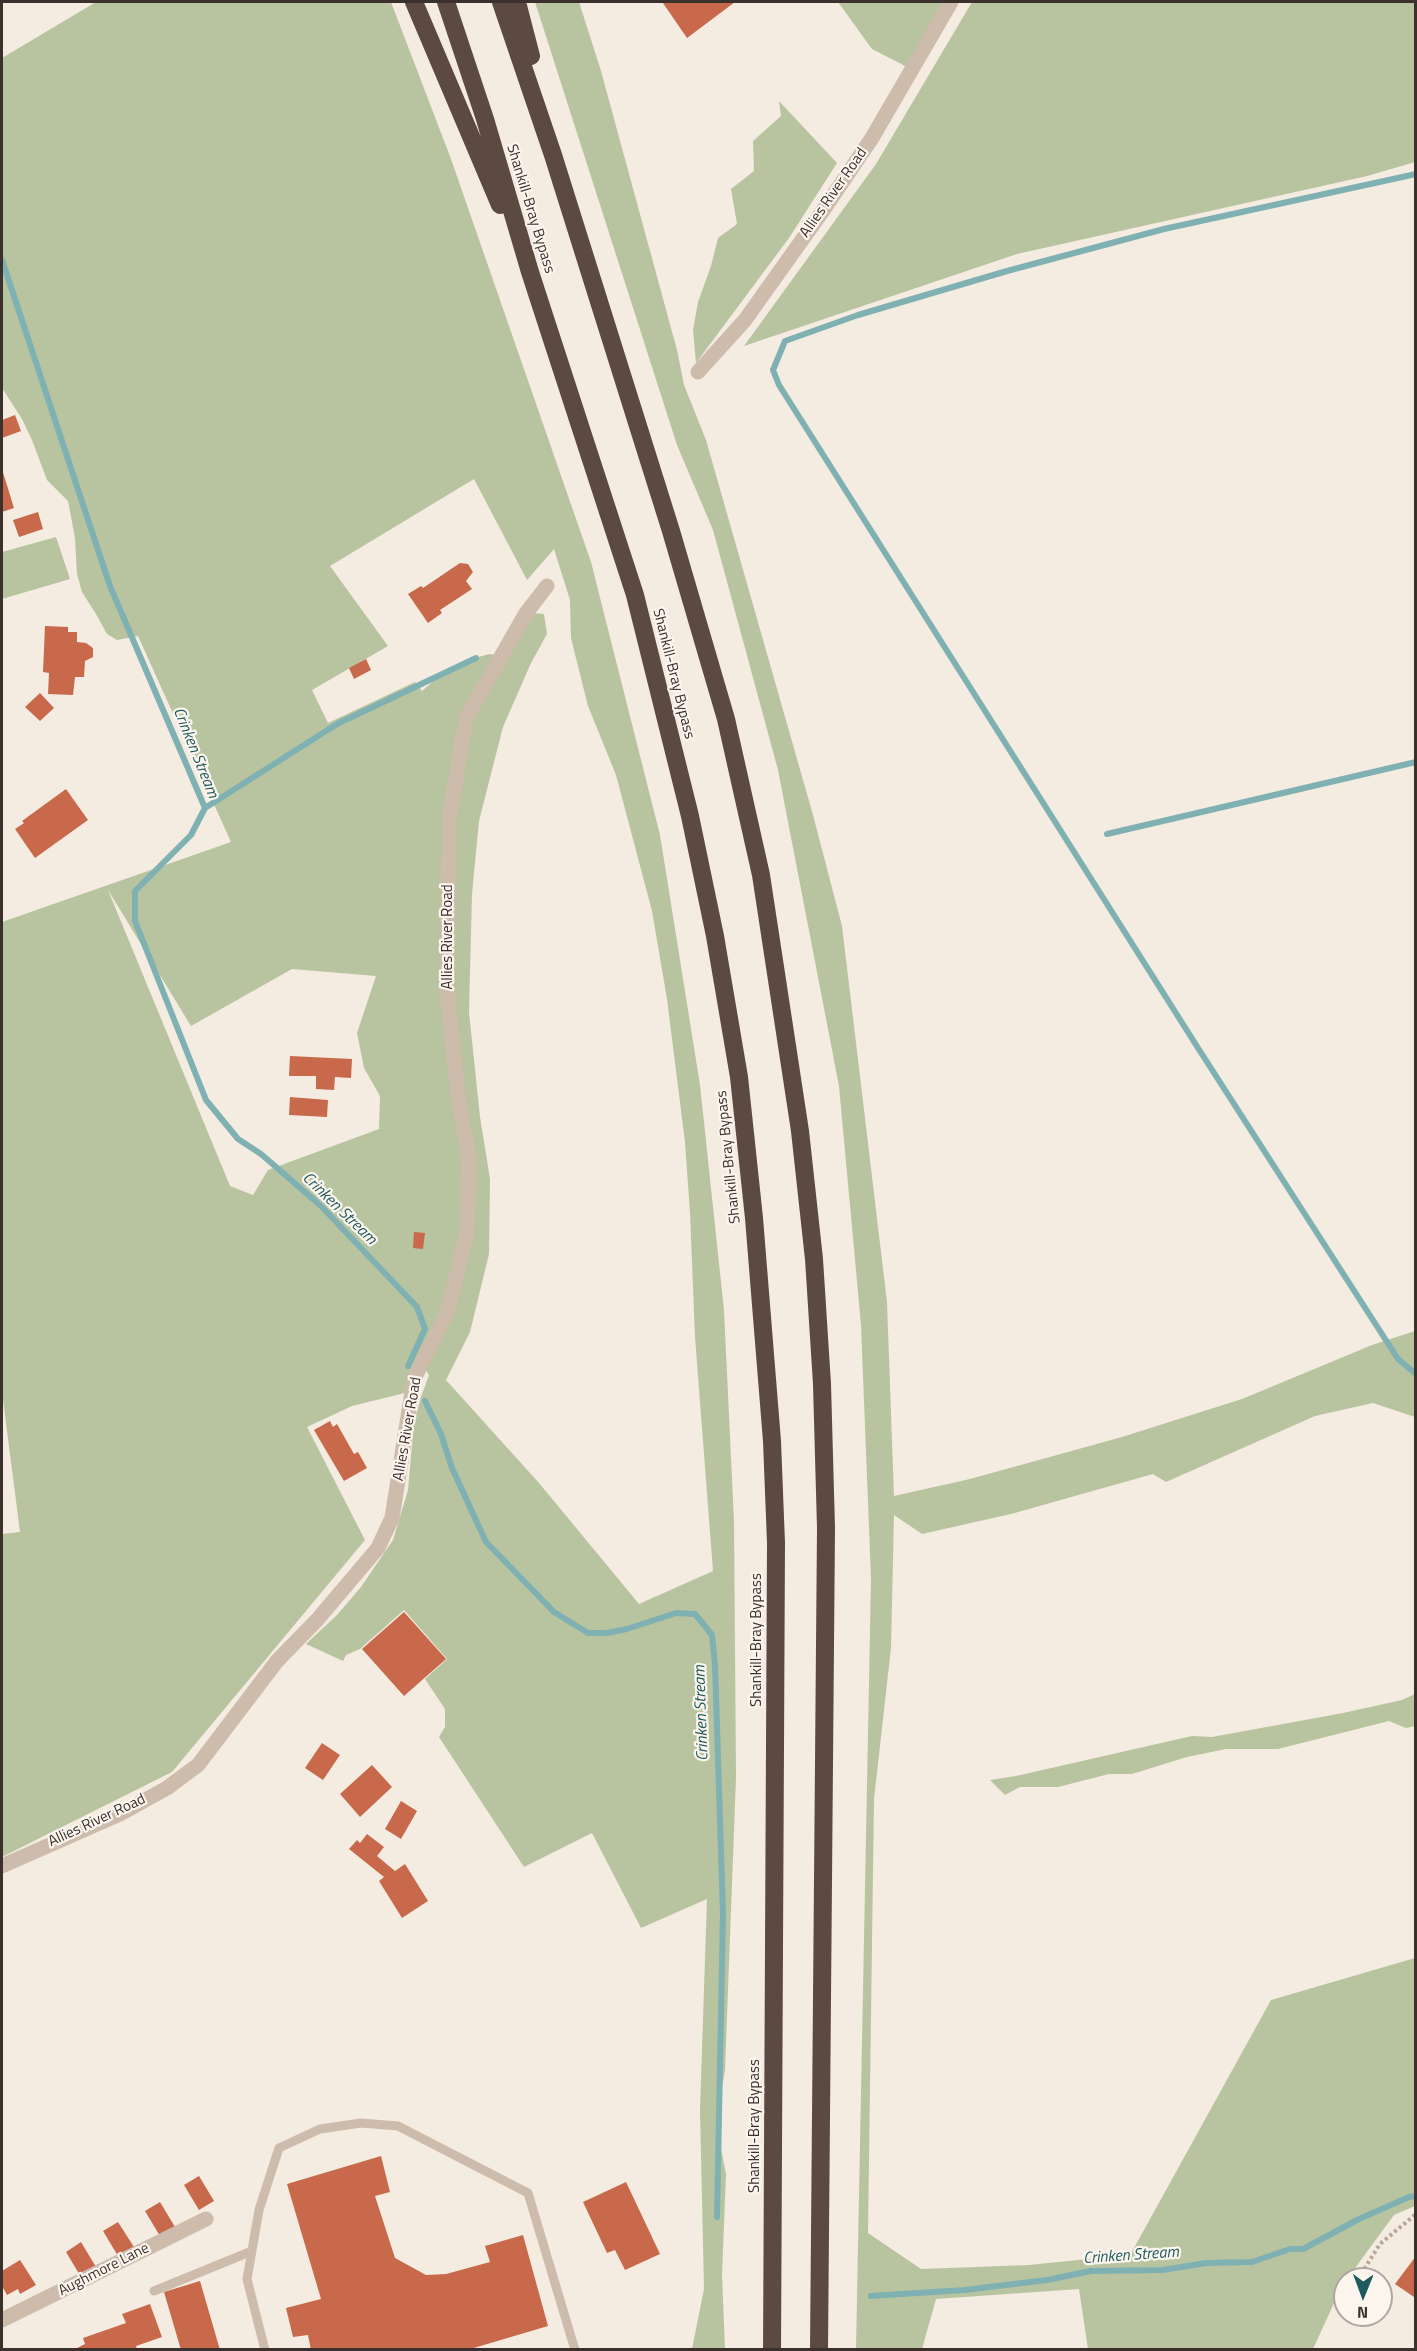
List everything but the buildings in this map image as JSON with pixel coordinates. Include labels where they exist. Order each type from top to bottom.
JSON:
[{"type":"highway","points":[[414,2],[530,272]]},
{"type":"highway","name":"Shankill-Bray Bypass","points":[[446,2],[485,119],[530,272],[635,595],[692,826],[720,959],[739,1077],[754,1218],[771,1430],[776,1543],[772,2349]]},
{"type":"highway","points":[[501,2],[553,155],[671,531],[726,719],[761,875],[800,1131],[815,1281],[822,1384],[826,1528],[819,2349]]},
{"type":"highway","points":[[517,2],[534,66],[553,155]]},
{"type":"street","name":"Allies River Road","points":[[698,372],[744,320],[822,212],[872,138],[951,2]]},
{"type":"street","name":"Allies River Road","points":[[2,1866],[120,1814],[167,1788],[198,1766],[277,1661],[317,1620],[378,1548],[392,1518],[414,1379],[448,1311],[467,1233],[469,1158],[458,1096],[447,991],[449,820],[466,718],[526,614],[547,586]]},
{"type":"street","name":"Aughmore Lane","points":[[2,2320],[206,2219]]},
{"type":"lane","points":[[265,2349],[247,2279],[260,2210],[279,2148],[320,2129],[361,2123],[398,2126],[528,2193],[575,2349]]},
{"type":"lane","points":[[154,2291],[252,2251]]},
{"type":"path","points":[[1366,2267],[1380,2244],[1416,2214]]},
{"type":"green space","points":[[96,2],[391,2],[451,159],[591,562],[660,835],[700,1085],[724,1310],[734,1521],[736,1777],[725,2070],[716,2123],[726,2174],[722,2275],[725,2349],[692,2349],[704,2289],[700,2110],[707,1899],[641,1928],[592,1833],[524,1867],[439,1737],[445,1727],[445,1709],[425,1679],[447,1659],[404,1610],[360,1649],[346,1655],[343,1661],[306,1644],[337,1615],[361,1587],[393,1540],[408,1490],[414,1423],[429,1375],[419,1361],[405,1393],[352,1406],[307,1427],[365,1540],[172,1772],[2,1857],[2,1534],[20,1532],[2,1392],[2,922],[231,842],[138,636],[117,640],[107,634],[82,592],[77,574],[75,538],[68,501],[47,480],[22,419],[2,388],[2,58]],"holes":[[[474,479],[527,580],[554,549],[570,600],[571,638],[588,706],[616,775],[652,911],[667,999],[685,1142],[695,1337],[713,1571],[639,1604],[539,1483],[446,1380],[470,1332],[489,1254],[490,1179],[480,1117],[469,1012],[472,894],[479,821],[503,727],[531,663],[547,634],[544,614],[532,613],[507,656],[489,654],[468,660],[438,677],[422,691],[415,682],[328,723],[312,690],[388,646],[330,566]],[[108,890],[191,1026],[292,969],[376,976],[357,1033],[364,1068],[380,1096],[379,1129],[268,1170],[253,1195],[230,1186]]]},
{"type":"green space","points":[[535,2],[579,2],[601,71],[677,350],[684,385],[706,440],[813,815],[842,926],[887,1302],[894,1496],[970,1479],[1122,1437],[1242,1399],[1372,1345],[1415,1331],[1415,1417],[1373,1403],[1315,1416],[1166,1482],[1153,1474],[1011,1514],[922,1534],[894,1515],[891,1648],[874,1799],[868,2233],[921,2269],[1029,2265],[1129,2257],[1271,2000],[1415,1958],[1415,2206],[1394,2215],[1356,2267],[1333,2267],[1333,2305],[1313,2349],[1088,2349],[1079,2289],[936,2299],[922,2349],[856,2349],[871,1579],[861,1325],[839,1086],[778,770],[713,530],[677,445]]},
{"type":"green space","points":[[838,2],[951,2],[911,69],[872,49]]},
{"type":"green space","points":[[972,2],[1415,2],[1415,162],[1367,176],[1017,254],[744,346],[876,164]]},
{"type":"green space","points":[[779,101],[837,163],[789,238],[696,363],[693,330],[698,302],[718,238],[737,224],[731,189],[754,171],[753,141],[781,116]]},
{"type":"green space","points":[[56,537],[70,579],[2,599],[2,552]]},
{"type":"green space","points":[[1415,1694],[1415,1726],[1406,1728],[1389,1721],[1278,1749],[1226,1749],[1187,1757],[1132,1774],[1109,1774],[1058,1787],[1020,1787],[1005,1795],[990,1780],[1192,1736],[1212,1737],[1343,1713],[1402,1700]]},
{"type":"waterway","points":[[1416,174],[1164,229],[1007,271],[858,315],[785,341],[773,370],[779,385],[1198,1048],[1398,1359],[1416,1374]]},
{"type":"waterway","name":"Crinken Stream","points":[[2,260],[110,586],[205,808],[191,835],[135,891],[135,921],[206,1100],[238,1139],[261,1154],[321,1206],[417,1307],[425,1329],[408,1366]]},
{"type":"waterway","points":[[205,808],[337,724],[476,658]]},
{"type":"waterway","points":[[1107,834],[1416,762]]},
{"type":"waterway","name":"Crinken Stream","points":[[425,1401],[441,1434],[452,1468],[486,1542],[554,1612],[588,1633],[607,1633],[627,1629],[676,1613],[695,1614],[712,1635],[715,1665],[723,1913],[717,2217]]},
{"type":"waterway","name":"Crinken Stream","points":[[871,2296],[965,2290],[1047,2280],[1091,2271],[1163,2270],[1206,2263],[1252,2262],[1290,2249],[1303,2249],[1359,2219],[1416,2196]]}]
